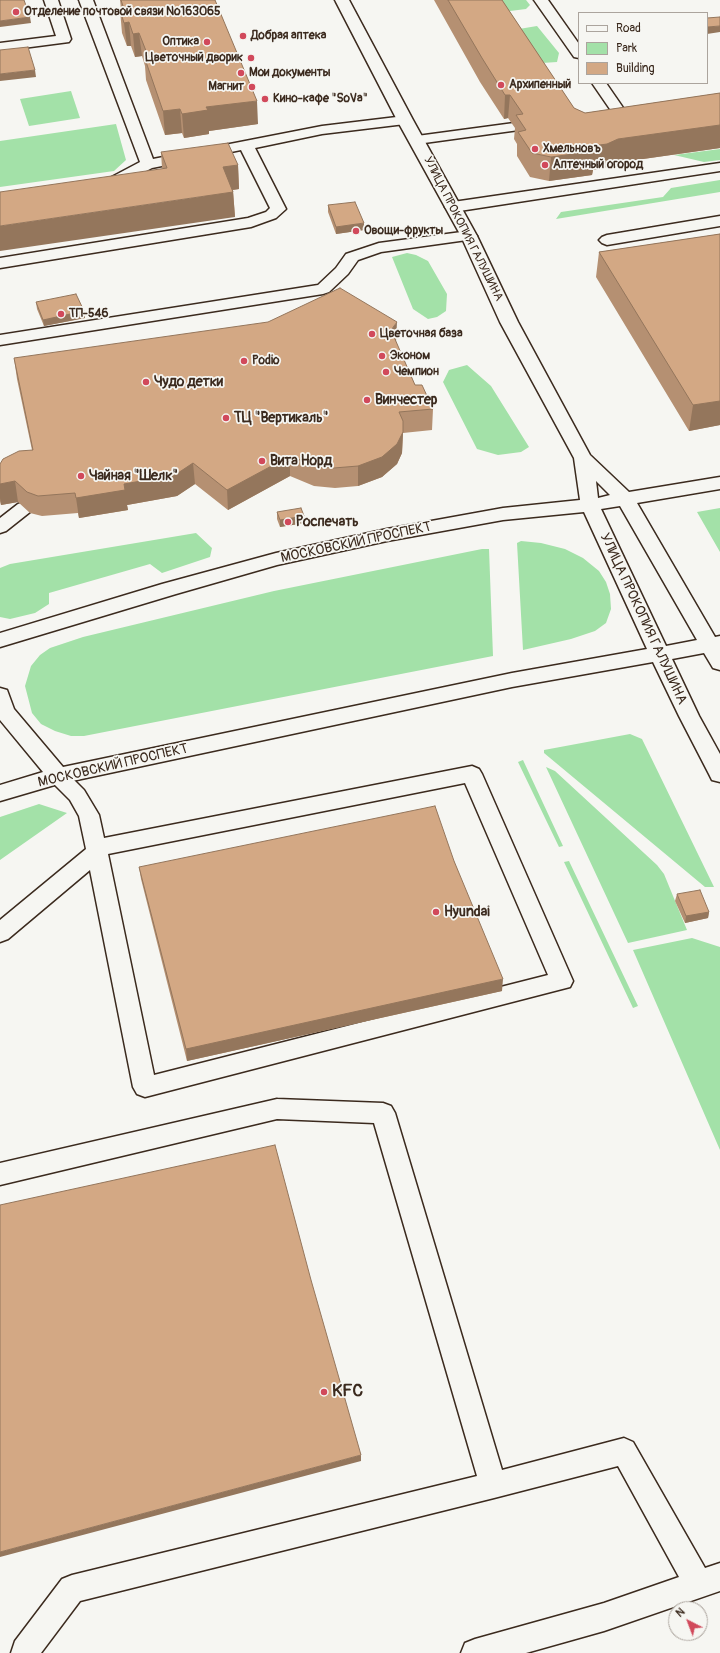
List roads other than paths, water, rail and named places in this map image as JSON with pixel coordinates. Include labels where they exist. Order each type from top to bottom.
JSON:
[{"type":"main road","name":"УЛИЦА ПРОКОПИЯ ГАЛУШИНА","points":[[342,0],[405,120],[469,236],[509,322],[583,458],[625,499],[715,644],[720,663]]},
{"type":"main road","name":"УЛИЦА ПРОКОПИЯ ГАЛУШИНА","points":[[583,458],[590,505],[659,654],[689,716],[720,774]]},
{"type":"main road","name":"МОСКОВСКИЙ ПРОСПЕКТ","points":[[0,640],[169,589],[276,559],[387,535],[502,514],[590,505],[720,483]]},
{"type":"main road","name":"МОСКОВСКИЙ ПРОСПЕКТ","points":[[0,793],[58,776],[512,680],[715,644]]},
{"type":"main road","points":[[0,695],[4,711],[58,776]]},
{"type":"lane","points":[[0,47],[64,39],[51,0]]},
{"type":"lane","points":[[86,0],[148,164]]},
{"type":"lane","points":[[541,0],[578,53]]},
{"type":"lane","points":[[599,84],[612,113],[634,110]]},
{"type":"lane","points":[[94,186],[110,184],[148,164],[322,130],[405,120]]},
{"type":"lane","points":[[417,140],[514,126]]},
{"type":"lane","points":[[0,263],[251,222],[271,216],[278,209],[246,145]]},
{"type":"lane","points":[[453,207],[720,167]]},
{"type":"lane","points":[[606,240],[720,221]]},
{"type":"lane","points":[[0,340],[324,290],[352,258],[359,255],[379,248],[469,236]]},
{"type":"lane","points":[[0,526],[24,508]]},
{"type":"lane","points":[[0,933],[97,850],[472,774],[562,981],[144,1087],[97,850],[88,815],[77,795],[58,776]]},
{"type":"lane","points":[[0,1174],[277,1109],[383,1113],[480,1443],[494,1485]]},
{"type":"lane","points":[[25,1653],[72,1589],[494,1485],[624,1451],[709,1581],[604,1617],[475,1653]]},
{"type":"place","name":"Отделение почтовой связи №163065","points":[[16,12]]},
{"type":"place","name":"Добрая аптека","points":[[243,36]]},
{"type":"place","name":"Оптика","points":[[207,42]]},
{"type":"place","name":"Цветочный дворик","points":[[251,58]]},
{"type":"place","name":"Мои документы","points":[[241,73]]},
{"type":"place","name":"Архипенный","points":[[501,85]]},
{"type":"place","name":"Магнит","points":[[252,87]]},
{"type":"place","name":"Кино-кафе \"SoVa\"","points":[[265,99]]},
{"type":"place","name":"Хмельновъ","points":[[535,149]]},
{"type":"place","name":"Аптечный огород","points":[[545,165]]},
{"type":"place","name":"Овощи-фрукты","points":[[356,231]]},
{"type":"place","name":"ТП-546","points":[[61,314]]},
{"type":"place","name":"Цветочная база","points":[[372,334]]},
{"type":"place","name":"Эконом","points":[[382,356]]},
{"type":"place","name":"Podio","points":[[244,361]]},
{"type":"place","name":"Чемпион","points":[[386,372]]},
{"type":"place","name":"Чудо детки","points":[[146,382]]},
{"type":"place","name":"Винчестер","points":[[367,400]]},
{"type":"place","name":"ТЦ \"Вертикаль\"","points":[[226,418]]},
{"type":"place","name":"Вита Норд","points":[[262,461]]},
{"type":"place","name":"Чайная \"Шелк\"","points":[[81,476]]},
{"type":"place","name":"Роспечать","points":[[288,522]]},
{"type":"place","name":"Hyundai","points":[[436,912]]},
{"type":"place","name":"KFC","points":[[324,1392]]}]
